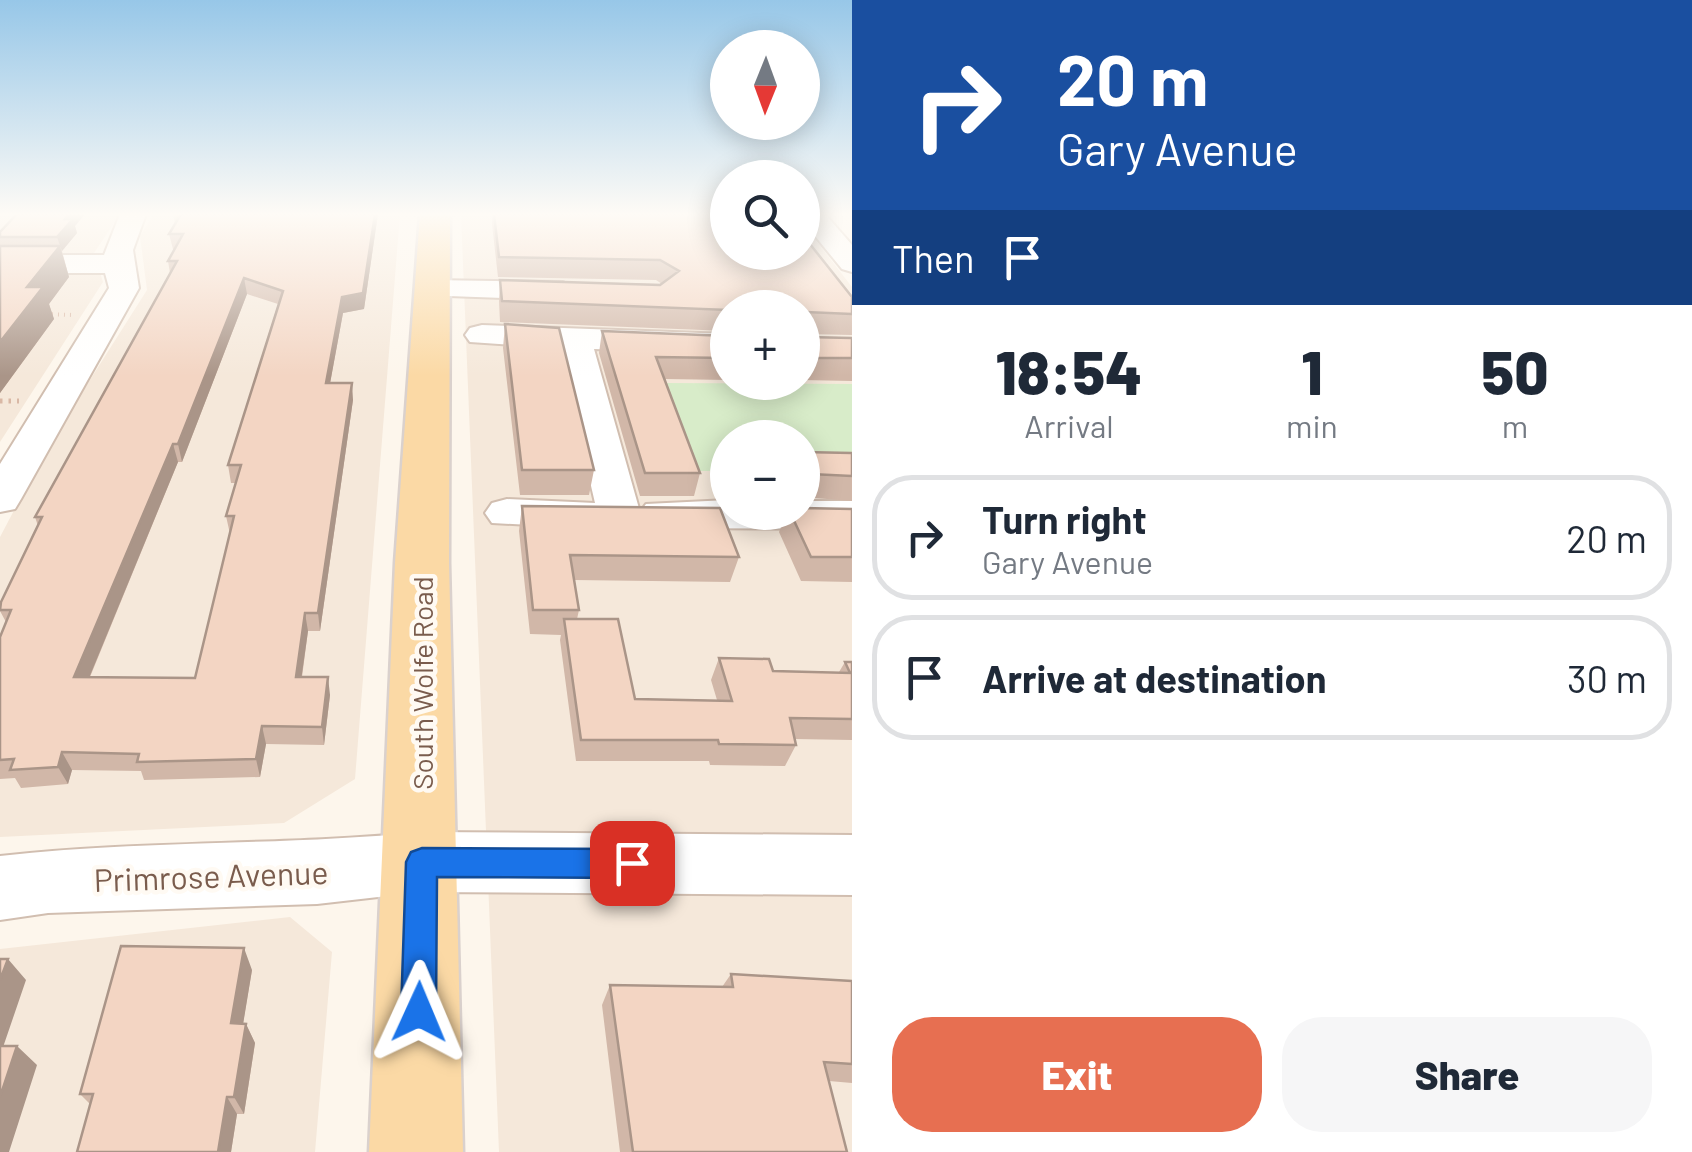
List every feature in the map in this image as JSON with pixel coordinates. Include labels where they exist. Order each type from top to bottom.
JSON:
[{"type":"main road","name":"South Wolfe Road","points":[[416,1152],[422,862],[422,563],[433,268]]},
{"type":"street","points":[[0,499],[124,288],[116,268]]},
{"type":"street","points":[[432,290],[600,292]]},
{"type":"street","points":[[482,335],[710,343]]},
{"type":"street","points":[[574,339],[619,514]]},
{"type":"street","points":[[508,513],[852,515]]},
{"type":"street","name":"Primrose Avenue","points":[[0,888],[48,882],[317,873],[422,862],[852,865]]},
{"type":"path","points":[[37,314],[110,315]]},
{"type":"shaded area","points":[[0,268],[99,268],[103,282],[0,442]]},
{"type":"shaded area","points":[[144,268],[396,268],[355,779],[284,823],[0,837],[0,537],[48,446],[147,290]]},
{"type":"shaded area","points":[[463,268],[837,268],[852,287],[852,1152],[499,1152]]},
{"type":"shaded area","points":[[290,917],[332,952],[315,1152],[0,1152],[0,949]]},
{"type":"green space","points":[[661,383],[710,383],[710,400],[820,400],[820,384],[852,384],[852,472],[820,472],[820,420],[710,420],[710,471],[693,471]]},
{"type":"building","points":[[0,268],[42,268],[27,287],[43,287],[0,342]]},
{"type":"building","points":[[173,268],[367,268],[363,293],[342,297],[326,383],[352,383],[318,613],[305,613],[296,677],[328,677],[322,727],[262,726],[256,759],[137,762],[139,754],[62,752],[58,767],[10,770],[14,759],[0,760],[0,637],[11,610],[0,610],[42,517],[35,517]],"holes":[[[244,278],[283,291],[228,465],[241,465],[226,516],[234,516],[195,678],[74,677],[173,444],[178,444]]]},
{"type":"building","points":[[673,268],[829,268],[852,297],[852,314],[820,313],[820,290],[710,290],[710,309],[502,301],[500,280],[660,285],[679,271]]},
{"type":"building","points":[[505,324],[559,328],[594,470],[522,470]]},
{"type":"building","points":[[602,331],[710,335],[710,358],[656,357],[700,473],[645,473]]},
{"type":"building","points":[[820,337],[852,338],[852,358],[820,358]]},
{"type":"building","points":[[820,452],[852,453],[852,476],[820,474]]},
{"type":"building","points":[[522,506],[710,508],[710,530],[729,530],[739,557],[570,555],[579,610],[533,610]]},
{"type":"building","points":[[820,508],[852,509],[852,557],[811,557],[798,530],[820,530]]},
{"type":"building","points":[[564,619],[618,619],[635,699],[732,701],[719,658],[769,659],[773,671],[850,673],[845,662],[852,662],[852,719],[790,718],[796,745],[719,744],[718,740],[581,740]]},
{"type":"building","points":[[121,946],[244,948],[231,1023],[246,1024],[234,1097],[227,1097],[218,1152],[77,1152],[93,1094],[80,1094]]},
{"type":"building","points":[[0,959],[8,959],[0,980]]},
{"type":"building","points":[[731,974],[852,981],[852,1064],[824,1062],[847,1152],[633,1152],[610,985],[733,987]]},
{"type":"building","points":[[0,1046],[17,1046],[0,1097]]},
{"type":"route","points":[[419,1012],[422,862],[632,863]]}]
